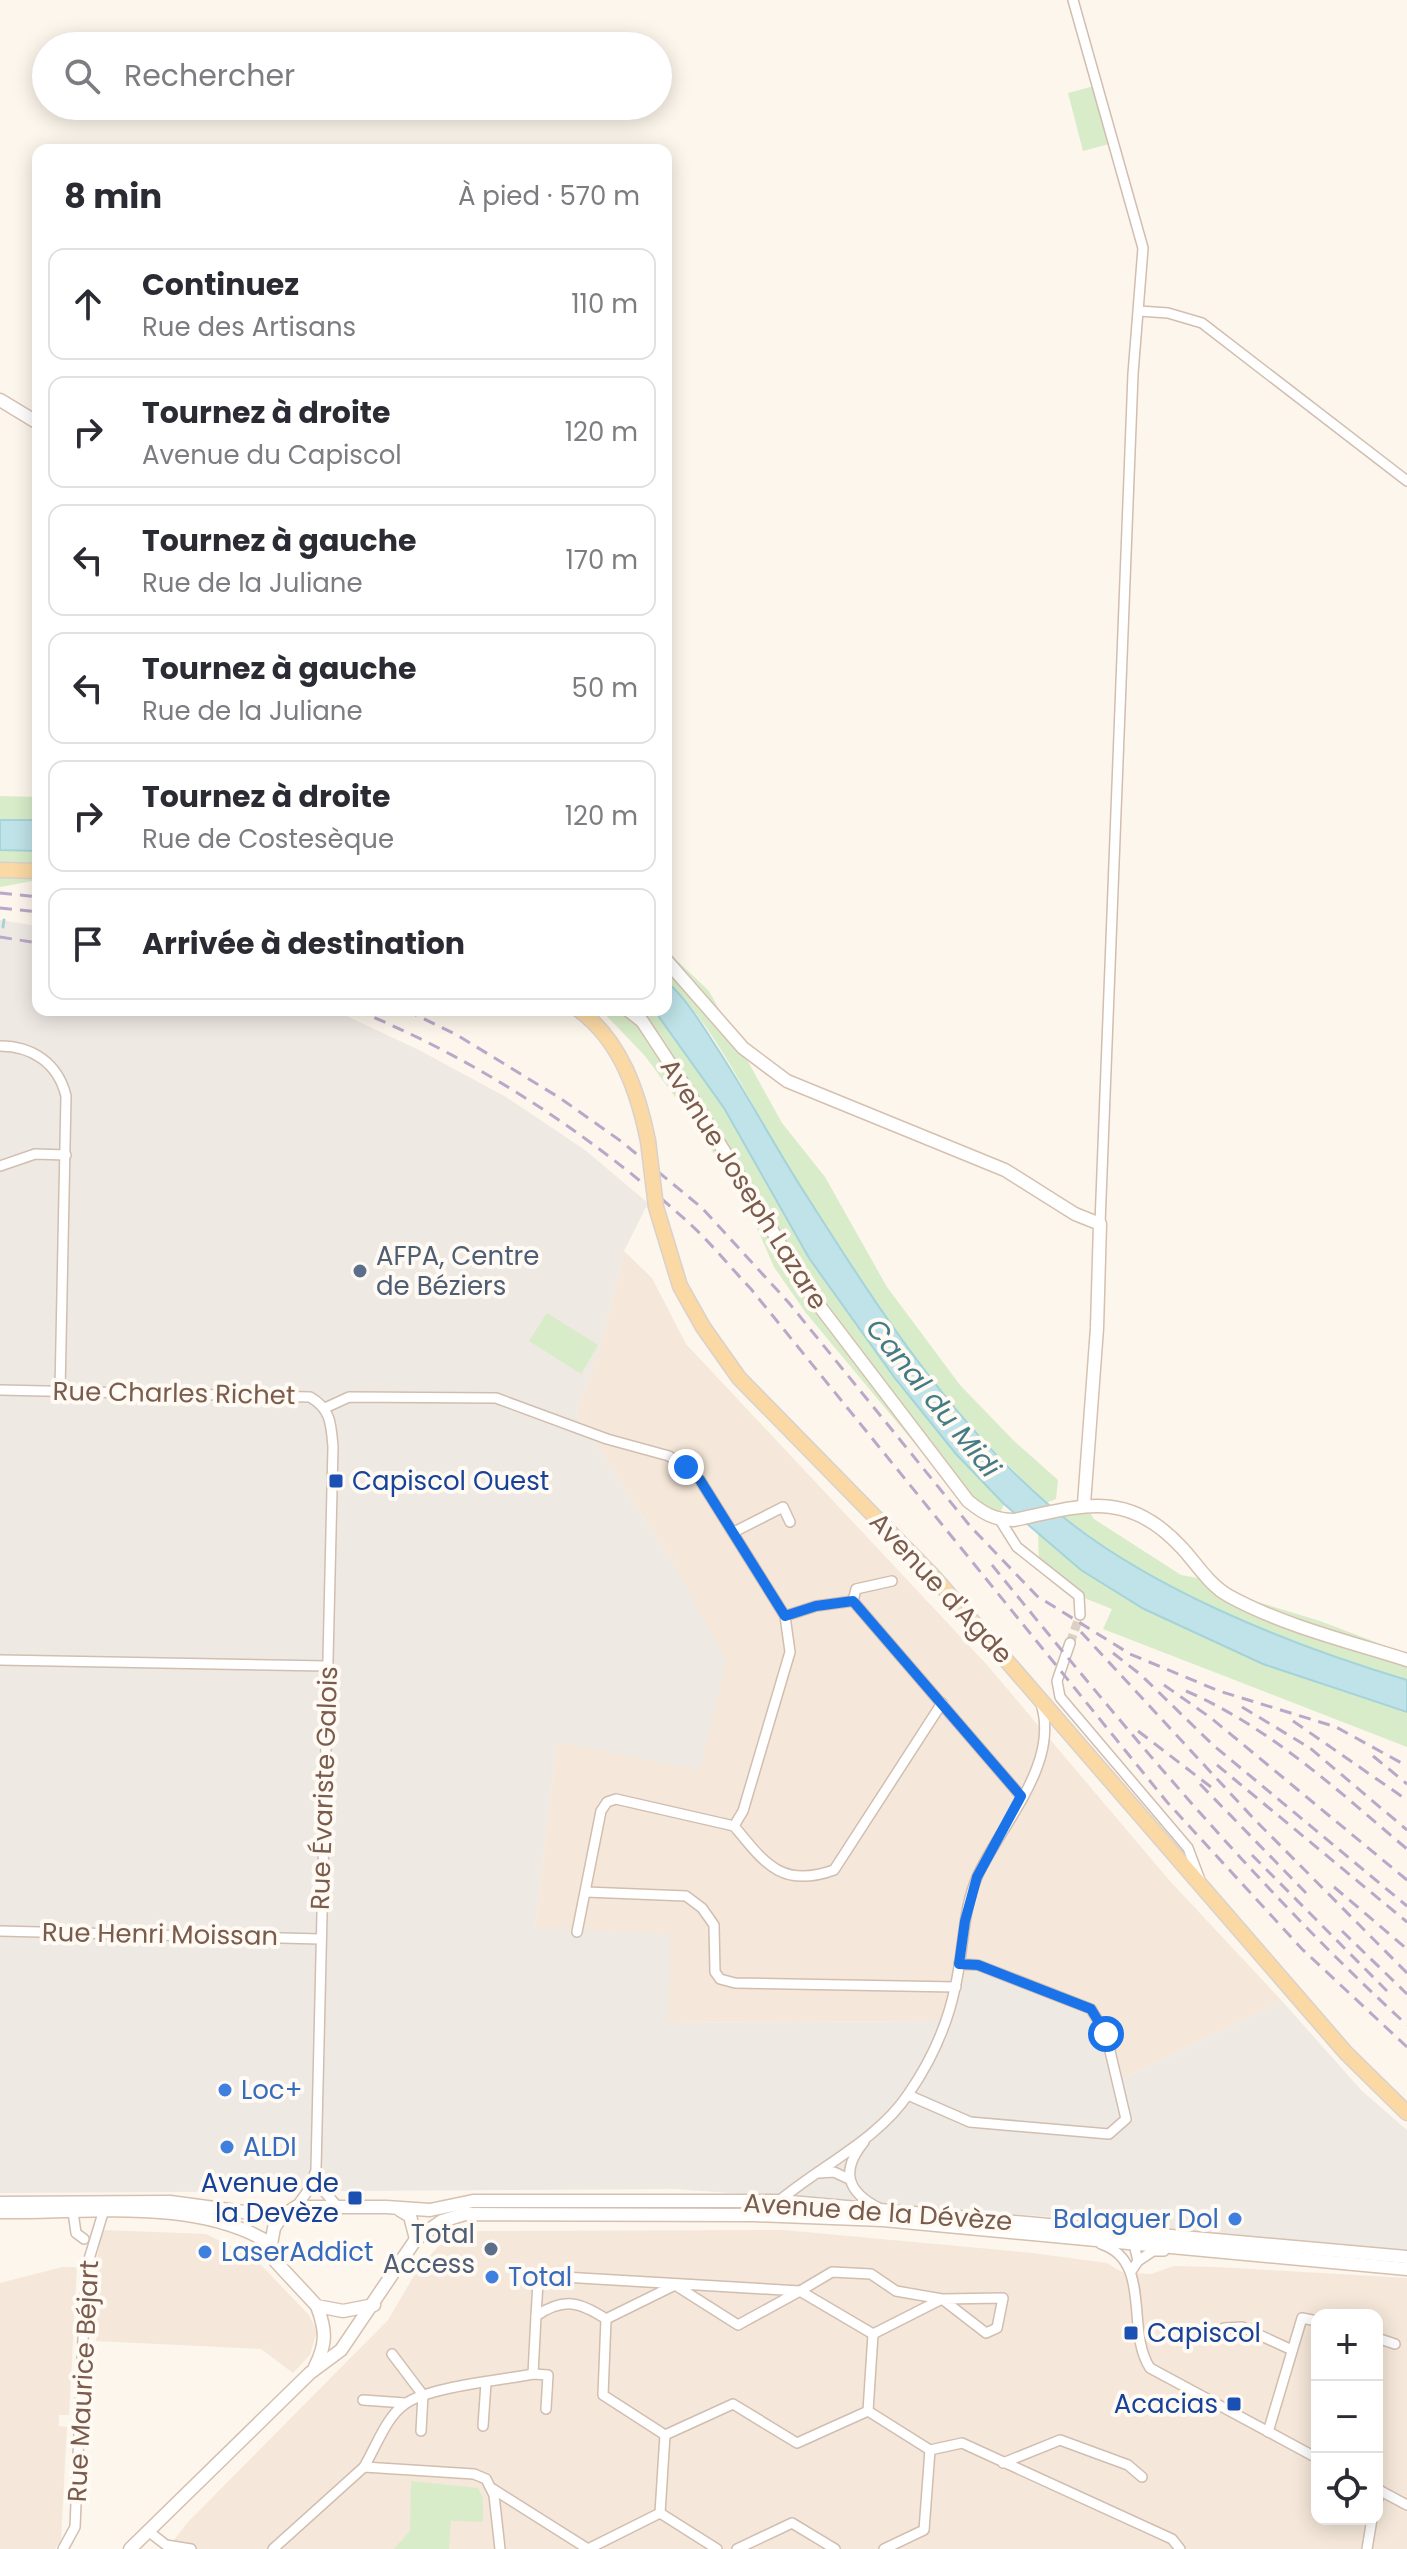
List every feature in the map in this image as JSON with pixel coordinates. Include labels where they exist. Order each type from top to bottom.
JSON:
[{"type":"main road","points":[[0,400],[32,419]]},
{"type":"main road","points":[[0,870],[32,871]]},
{"type":"main road","points":[[672,967],[743,1048],[787,1081],[1005,1170],[1075,1214],[1100,1224],[1097,1328],[1078,1506]]},
{"type":"main road","name":"Avenue d'Agde","points":[[585,1016],[611,1040],[634,1085],[648,1141],[656,1207],[680,1286],[703,1327],[739,1378],[935,1578],[1346,2053],[1407,2113]]},
{"type":"main road","name":"Avenue Joseph Lazare","points":[[636,1016],[684,1085],[811,1295],[968,1501],[983,1514],[1007,1520]]},
{"type":"main road","points":[[1007,1520],[1078,1506],[1116,1506],[1154,1522],[1225,1594],[1271,1617],[1407,1660]]},
{"type":"main road","name":"Avenue de la Dévèze","points":[[398,2208],[430,2210],[473,2201],[857,2202],[883,2210],[1407,2257]]},
{"type":"main road","points":[[0,2203],[170,2202],[281,2217]]},
{"type":"main road","points":[[130,2549],[313,2371],[341,2350],[416,2239],[410,2216],[398,2208],[296,2207],[281,2217],[274,2228],[271,2244],[276,2262],[317,2306],[325,2328],[324,2348],[313,2371]]},
{"type":"main road","points":[[0,2212],[168,2212],[208,2217],[255,2234],[271,2244]]},
{"type":"main road","name":"Avenue de la Dévèze","points":[[416,2239],[447,2219],[465,2214],[754,2215],[883,2220],[1407,2269]]},
{"type":"main road","points":[[317,2306],[343,2311],[374,2305]]},
{"type":"street","points":[[1073,0],[1143,248],[1133,374],[1100,1224]]},
{"type":"street","points":[[1139,311],[1168,313],[1202,323],[1407,481]]},
{"type":"street","points":[[0,1046],[29,1050],[58,1075],[66,1096],[60,1391]]},
{"type":"street","points":[[0,1166],[35,1154],[66,1155]]},
{"type":"street","name":"Rue Charles Richet","points":[[0,1390],[310,1397],[325,1408],[349,1397],[496,1398],[669,1456],[686,1467],[700,1480],[785,1616]]},
{"type":"street","name":"Rue Évariste Galois","points":[[325,1408],[333,1447],[316,2169],[321,2188],[338,2207]]},
{"type":"street","points":[[734,1532],[783,1507],[790,1522]]},
{"type":"street","points":[[1007,1520],[1017,1547],[1079,1596],[1080,1615]]},
{"type":"street","points":[[853,1601],[856,1589],[892,1581]]},
{"type":"street","points":[[853,1601],[1021,1796]]},
{"type":"street","points":[[734,1826],[743,1811],[790,1652],[785,1616],[816,1606],[853,1601]]},
{"type":"street","points":[[1070,1643],[1057,1681],[1060,1697],[1188,1848],[1202,1884]]},
{"type":"street","points":[[0,1660],[327,1666]]},
{"type":"street","points":[[779,2201],[871,2133],[908,2095],[943,2032],[956,1987],[965,1921],[977,1877],[1042,1761],[1046,1737],[1037,1693]]},
{"type":"street","points":[[577,1932],[601,1811],[607,1802],[616,1799],[734,1826],[768,1868],[782,1873],[824,1873],[834,1870],[942,1703]]},
{"type":"street","points":[[586,1892],[686,1896],[702,1908],[714,1925],[715,1972],[720,1979],[735,1983],[956,1987]]},
{"type":"street","name":"Rue Henri Moissan","points":[[0,1931],[320,1939]]},
{"type":"street","points":[[908,2095],[943,2112],[984,2124],[1109,2134],[1126,2119],[1106,2034],[1091,2009],[978,1965],[959,1964]]},
{"type":"street","points":[[754,2215],[777,2211],[846,2215],[857,2202],[849,2179],[851,2164],[871,2133]]},
{"type":"street","name":"Rue Évariste Galois","points":[[296,2207],[310,2188],[316,2169]]},
{"type":"street","points":[[817,2174],[834,2172],[849,2179]]},
{"type":"street","name":"Rue Maurice Béjart","points":[[73,2212],[76,2233],[84,2239]]},
{"type":"street","name":"Rue Maurice Béjart","points":[[63,2549],[75,2527],[86,2269],[103,2213]]},
{"type":"street","points":[[1052,2225],[1131,2243],[1212,2239]]},
{"type":"street","points":[[1089,2241],[1113,2248],[1132,2263]]},
{"type":"street","points":[[1131,2243],[1139,2346],[1150,2368],[1311,2455]]},
{"type":"street","points":[[1132,2263],[1153,2251],[1197,2249]]},
{"type":"street","points":[[675,2285],[738,2325],[832,2272],[871,2274],[896,2291],[942,2299],[1003,2298],[997,2328],[986,2333],[942,2299]]},
{"type":"street","points":[[533,2374],[538,2282],[546,2276],[800,2291],[873,2334]]},
{"type":"street","points":[[606,2319],[675,2285]]},
{"type":"street","points":[[873,2334],[942,2299]]},
{"type":"street","points":[[536,2316],[551,2306],[568,2301],[584,2305],[606,2319]]},
{"type":"street","points":[[1268,2432],[1302,2318],[1311,2320]]},
{"type":"street","points":[[606,2319],[603,2395],[665,2435]]},
{"type":"street","points":[[1224,2328],[1242,2327],[1292,2350]]},
{"type":"street","points":[[868,2411],[873,2334]]},
{"type":"street","points":[[1383,2340],[1395,2344]]},
{"type":"street","points":[[392,2354],[423,2395],[421,2431]]},
{"type":"street","points":[[273,2549],[364,2467],[394,2414],[405,2403],[423,2395],[533,2374],[548,2375],[546,2409]]},
{"type":"street","points":[[483,2426],[486,2383]]},
{"type":"street","points":[[363,2400],[405,2403]]},
{"type":"street","points":[[665,2435],[733,2404],[797,2443],[868,2411]]},
{"type":"street","points":[[868,2411],[930,2450],[962,2443],[1172,2539],[1180,2549]]},
{"type":"street","points":[[660,2513],[665,2435]]},
{"type":"street","points":[[1003,2463],[1060,2440],[1128,2465],[1142,2477]]},
{"type":"street","points":[[884,2549],[924,2530],[930,2450]]},
{"type":"street","points":[[364,2467],[474,2474],[486,2479],[493,2489],[588,2549],[660,2513]]},
{"type":"street","points":[[493,2489],[500,2549]]},
{"type":"street","points":[[1383,2492],[1407,2505]]},
{"type":"street","points":[[660,2513],[717,2549]]},
{"type":"street","points":[[737,2549],[792,2523],[835,2549]]},
{"type":"street","points":[[1367,2549],[1371,2525]]},
{"type":"street","points":[[148,2531],[166,2545],[191,2549]]},
{"type":"shaded area","points":[[0,920],[32,925],[32,1016],[347,1016],[419,1050],[506,1097],[585,1150],[648,1203],[624,1251],[601,1345],[576,1414],[675,1566],[726,1661],[700,1770],[557,1742],[535,1928],[670,1934],[669,2023],[936,2021],[977,1964],[1099,2009],[1127,2082],[1127,2077],[1282,2001],[1362,2091],[1407,2130],[1407,2252],[1067,2218],[675,2189],[0,2193]]},
{"type":"shaded area","points":[[624,1251],[652,1278],[686,1344],[987,1665],[1169,1880],[1282,2001],[1127,2077],[1129,2088],[937,2021],[669,2023],[535,1928],[557,1741],[700,1769],[675,1566],[576,1414],[601,1344]]},
{"type":"shaded area","points":[[103,2230],[206,2234],[245,2253],[260,2264],[309,2315],[317,2331],[310,2355],[293,2373],[261,2349],[96,2341],[97,2320],[91,2319],[95,2266]]},
{"type":"shaded area","points":[[783,2230],[1033,2253],[1107,2263],[1122,2272],[1151,2274],[1174,2266],[1407,2278],[1407,2549],[167,2549],[188,2522],[388,2320],[419,2267],[440,2245],[475,2231]]},
{"type":"shaded area","points":[[62,2267],[77,2267],[69,2415],[59,2415],[59,2426],[67,2427],[61,2540],[55,2549],[0,2549],[0,2283]]},
{"type":"green space","points":[[1094,86],[1109,144],[1083,151],[1068,93]]},
{"type":"green space","points":[[0,796],[32,797],[32,820],[0,820]]},
{"type":"green space","points":[[0,851],[32,851],[32,881],[0,887]]},
{"type":"green space","points":[[672,956],[709,991],[782,1123],[825,1177],[887,1287],[960,1385],[1014,1441],[1058,1480],[1056,1499],[1046,1503],[949,1403],[907,1349],[795,1178],[719,1047],[672,987]]},
{"type":"green space","points":[[607,1016],[658,1016],[724,1108],[809,1258],[894,1377],[956,1454],[1004,1504],[1000,1514],[970,1510],[806,1313],[774,1267],[753,1219],[701,1132],[645,1056]]},
{"type":"green space","points":[[547,1313],[598,1345],[581,1374],[529,1341]]},
{"type":"green space","points":[[1084,1504],[1094,1519],[1181,1575],[1209,1580],[1238,1596],[1320,1621],[1407,1654],[1407,1680],[1316,1650],[1183,1592],[1100,1543],[1062,1515]]},
{"type":"green space","points":[[1038,1533],[1122,1594],[1167,1619],[1308,1680],[1407,1712],[1407,1747],[1103,1629],[1112,1609],[1079,1596],[1039,1564]]},
{"type":"green space","points":[[411,2481],[478,2488],[483,2498],[483,2522],[451,2521],[449,2549],[394,2549],[410,2531]]},
{"type":"water","points":[[0,820],[32,820],[32,851],[0,850]]},
{"type":"water","name":"Canal du Midi","points":[[672,986],[706,1030],[796,1179],[889,1321],[948,1400],[1014,1473],[1087,1535],[1173,1587],[1267,1631],[1407,1680],[1407,1712],[1263,1664],[1144,1609],[1081,1570],[1004,1504],[956,1454],[894,1377],[809,1258],[724,1108],[658,1016],[672,1016]]},
{"type":"waterway","points":[[3,927],[4,920]]},
{"type":"tunnel","points":[[1070,1643],[1080,1615]]},
{"type":"railway","points":[[0,893],[32,896]]},
{"type":"railway","points":[[0,908],[32,911]]},
{"type":"railway","points":[[0,937],[32,942]]},
{"type":"railway","points":[[370,1016],[445,1052],[532,1102],[613,1159],[697,1231],[751,1289],[1167,1802],[1302,1949],[1407,2047]]},
{"type":"railway","points":[[418,1016],[457,1035],[560,1098],[622,1142],[702,1208],[789,1303],[970,1526],[1037,1596],[1130,1654],[1219,1691],[1336,1727],[1407,1766]]},
{"type":"railway","points":[[992,1565],[1191,1803],[1296,1917],[1407,2025]]},
{"type":"railway","points":[[1081,1632],[1255,1820],[1407,1973]]},
{"type":"railway","points":[[1113,1653],[1141,1675],[1213,1745],[1407,1906]]},
{"type":"railway","points":[[1164,1685],[1211,1718],[1407,1880]]},
{"type":"railway","points":[[1186,1691],[1247,1723],[1275,1742],[1407,1849]]},
{"type":"railway","points":[[1242,1707],[1310,1748],[1407,1830]]},
{"type":"railway","points":[[1293,1721],[1407,1800]]},
{"type":"railway","points":[[1138,1731],[1211,1787]]},
{"type":"railway","points":[[1373,1756],[1407,1784]]},
{"type":"railway","points":[[1217,1765],[1407,1922]]},
{"type":"railway","points":[[1200,1784],[1309,1896]]},
{"type":"railway","points":[[1252,1855],[1387,1991]]},
{"type":"railway","points":[[1334,1887],[1407,1949]]},
{"type":"railway","points":[[1342,1931],[1407,1994]]},
{"type":"place","name":"AFPA, Centre de Béziers","points":[[360,1271]]},
{"type":"place","name":"Capiscol Ouest","points":[[336,1481]]},
{"type":"place","name":"Loc+","points":[[225,2090]]},
{"type":"place","name":"ALDI","points":[[227,2147]]},
{"type":"place","name":"Avenue de la Devèze","points":[[355,2198]]},
{"type":"place","name":"Balaguer Dol","points":[[1235,2219]]},
{"type":"place","name":"Total Access","points":[[491,2249]]},
{"type":"place","name":"LaserAddict","points":[[205,2252]]},
{"type":"place","name":"Total","points":[[492,2277]]},
{"type":"place","name":"Capiscol","points":[[1131,2333]]},
{"type":"place","name":"Acacias","points":[[1234,2404]]},
{"type":"route","points":[[686,1467],[700,1480],[785,1616],[816,1606],[853,1601],[1021,1796],[977,1877],[965,1921],[959,1964],[978,1965],[1091,2009],[1106,2034]]}]
